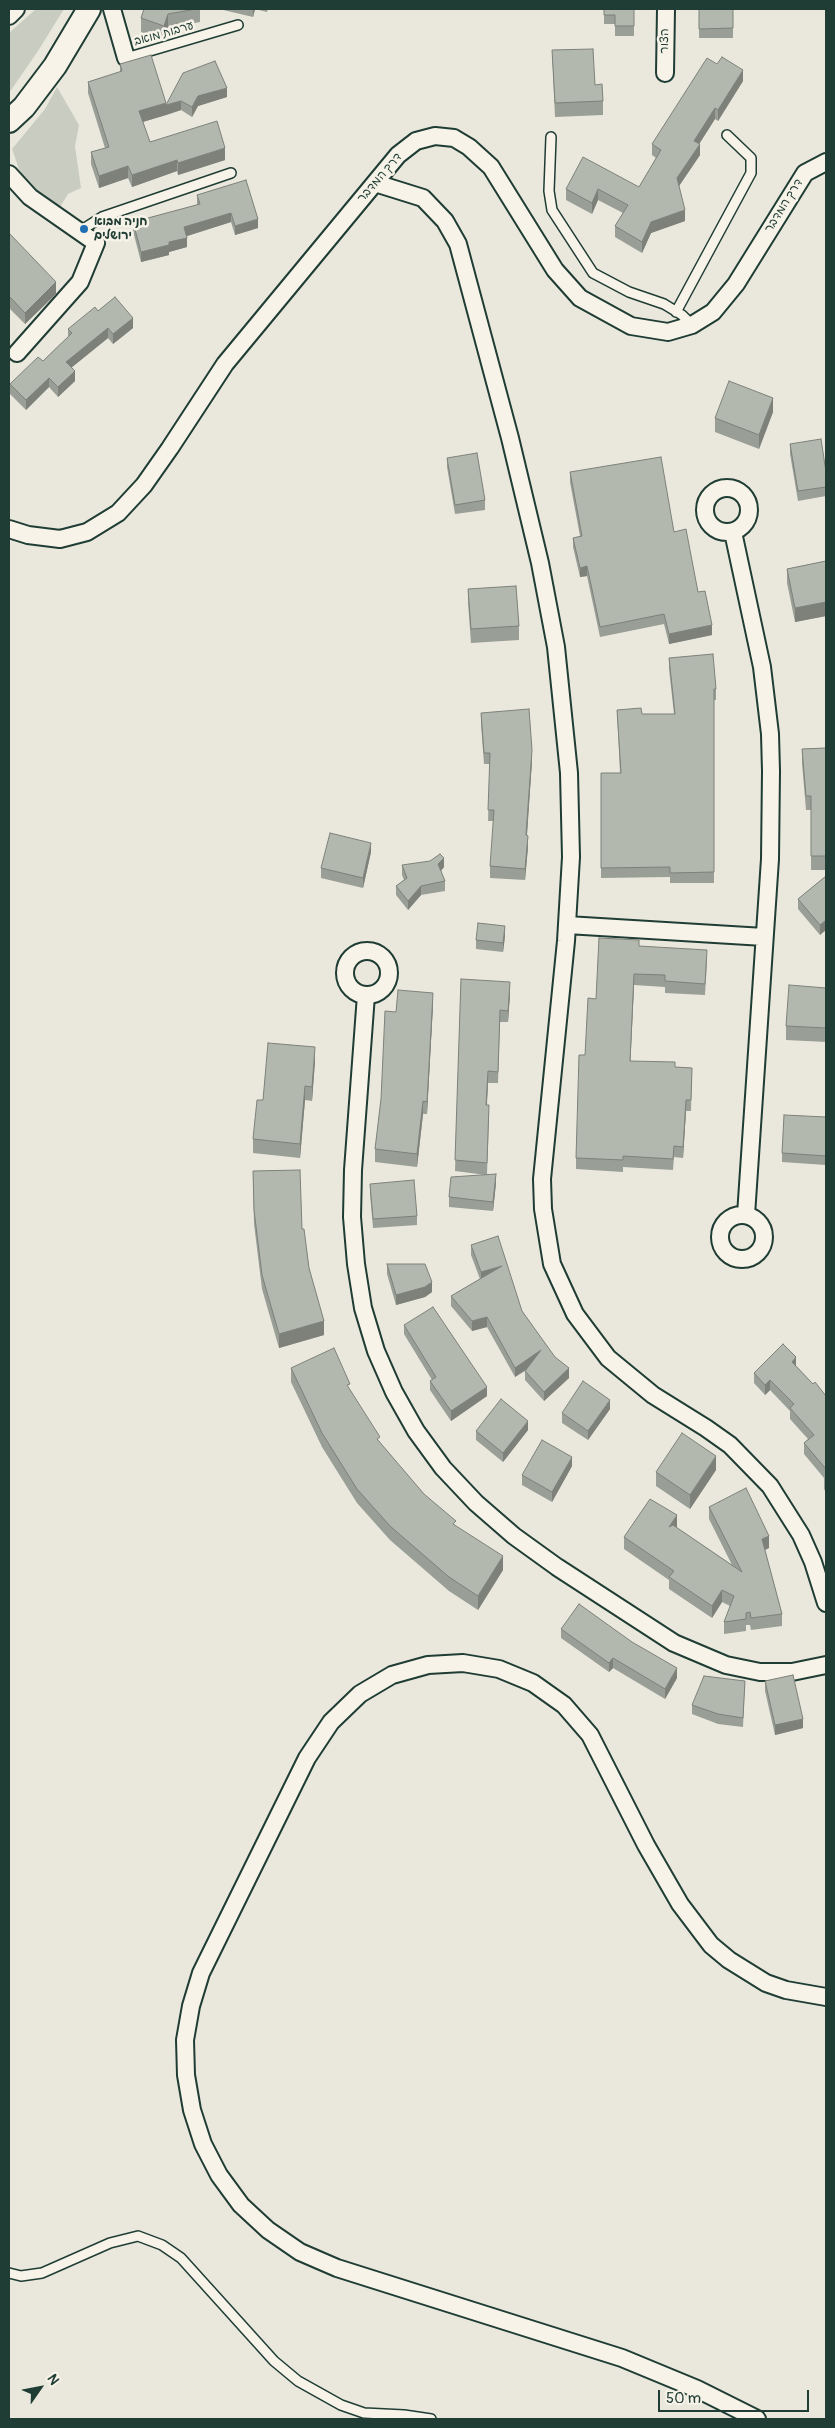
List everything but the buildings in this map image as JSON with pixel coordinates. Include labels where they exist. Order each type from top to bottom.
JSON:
[{"type":"street","points":[[9,16],[16,9]]},
{"type":"street","points":[[9,121],[24,107],[55,66],[89,9]]},
{"type":"street","points":[[112,9],[126,58]]},
{"type":"street","name":"הצור","points":[[664,73],[666,9]]},
{"type":"street","name":"דרך המדבר","points":[[9,529],[28,535],[60,539],[86,532],[118,514],[144,485],[225,364],[398,154],[416,141],[435,136],[454,138],[469,147],[491,167],[555,270],[580,298],[631,326],[668,332],[692,325],[713,312],[736,284],[805,173],[826,162]]},
{"type":"street","points":[[9,174],[30,198],[96,243],[80,282],[17,353]]},
{"type":"street","points":[[375,183],[424,198],[445,220],[458,244],[488,348],[538,555],[556,647],[569,773],[570,857],[567,925],[542,1179],[546,1237],[559,1281],[575,1314],[608,1358],[653,1396],[730,1445],[752,1465],[770,1486],[801,1535],[826,1603]]},
{"type":"street","points":[[732,532],[756,634],[770,734],[772,813],[746,1215]]},
{"type":"street","points":[[567,925],[764,938]]},
{"type":"street","points":[[366,995],[353,1170],[352,1218],[356,1264],[364,1308],[376,1351],[394,1392],[416,1431],[450,1475],[476,1503],[514,1536],[557,1567],[674,1643],[726,1665],[760,1672],[792,1672],[826,1666]]},
{"type":"street","points":[[757,2419],[697,2389],[622,2358],[337,2268],[300,2252],[268,2230],[241,2204],[219,2175],[203,2144],[192,2110],[186,2075],[186,2040],[190,2006],[201,1973],[307,1758],[331,1722],[360,1694],[392,1675],[428,1665],[463,1663],[499,1669],[533,1683],[564,1705],[590,1735],[639,1832],[680,1904],[712,1945],[729,1960],[766,1983],[786,1990],[826,1997]]},
{"type":"lane","name":"ערבות מואב","points":[[126,58],[238,25]]},
{"type":"lane","points":[[676,312],[751,173],[751,158],[727,135]]},
{"type":"lane","points":[[551,137],[549,192],[552,210],[593,273],[607,282],[664,304],[692,325]]},
{"type":"lane","points":[[80,232],[102,217],[231,173]]},
{"type":"lane","points":[[9,2273],[21,2276],[42,2273],[110,2243],[138,2236],[162,2244],[181,2258],[274,2361],[298,2381],[341,2404],[364,2413],[404,2415],[431,2419]]},
{"type":"shaded area","points":[[36,9],[64,9],[9,93],[9,33]]},
{"type":"shaded area","points":[[57,87],[79,125],[75,146],[81,188],[68,194],[60,207],[28,183],[19,169],[12,149],[45,109]]},
{"type":"place","name":"חניה מבוא ירושלים","points":[[84,229]]}]
